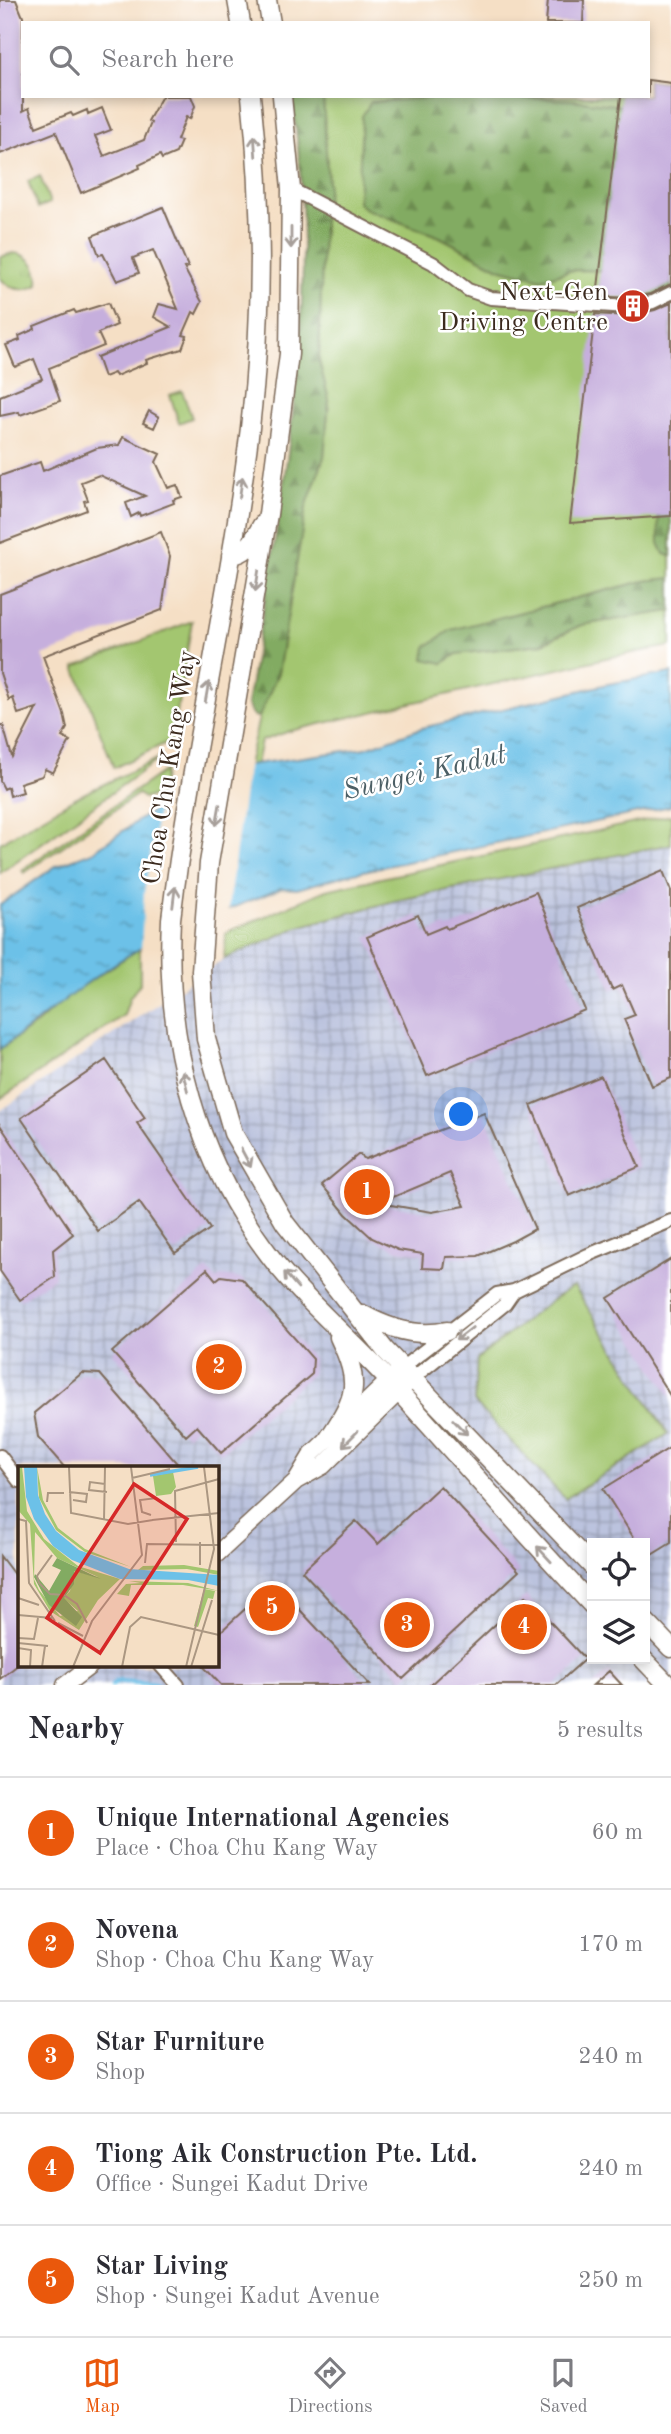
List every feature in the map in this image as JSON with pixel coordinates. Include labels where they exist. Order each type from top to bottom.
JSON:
[{"type":"main road","points":[[237,0],[241,21]]},
{"type":"main road","points":[[267,0],[271,21]]},
{"type":"main road","name":"Choa Chu Kang Way","points":[[251,98],[259,196],[259,307],[250,429],[174,895],[169,965],[178,1056],[192,1109],[206,1147],[247,1224],[274,1261],[336,1331],[393,1386],[588,1601]]},
{"type":"main road","points":[[282,98],[291,189],[289,354],[268,514],[209,863],[201,987],[206,1039],[233,1133],[285,1223],[408,1373],[587,1561]]},
{"type":"main road","points":[[231,555],[243,552],[251,545],[268,514]]},
{"type":"main road","points":[[353,1308],[383,1325],[405,1331],[427,1336],[447,1331]]},
{"type":"main road","points":[[329,1438],[349,1408],[354,1393],[352,1366],[336,1331]]},
{"type":"main road","points":[[526,1495],[517,1517],[526,1534]]},
{"type":"main road","points":[[650,1626],[671,1648]]},
{"type":"main road","points":[[648,1664],[668,1685]]},
{"type":"street","points":[[291,189],[433,263],[468,290],[491,298],[628,307],[653,302],[671,293]]},
{"type":"street","points":[[408,1373],[447,1331],[498,1294],[514,1291],[588,1255],[671,1221]]},
{"type":"street","points":[[296,1481],[312,1454],[329,1438],[408,1373],[505,1304],[514,1291]]},
{"type":"street","points":[[219,1553],[296,1481],[323,1466],[393,1386]]},
{"type":"street","points":[[0,1456],[18,1480]]},
{"type":"street","points":[[65,1685],[87,1668]]},
{"type":"street","points":[[163,1668],[178,1685]]},
{"type":"shaded area","points":[[671,844],[671,1685],[0,1685],[0,1111],[224,959],[298,927],[394,901]]},
{"type":"green space","points":[[650,80],[671,83],[671,112],[541,98],[650,98]]},
{"type":"green space","points":[[291,98],[323,98],[328,186],[323,221],[319,361],[329,400],[324,457],[306,507],[278,673],[259,717],[253,716],[247,705],[273,555],[294,402],[301,325],[303,248],[300,172]]},
{"type":"green space","points":[[323,98],[430,98],[371,102],[358,203],[366,209],[440,237],[499,268],[542,279],[572,270],[639,271],[631,316],[664,480],[664,554],[671,556],[671,578],[644,581],[451,630],[443,663],[457,654],[541,644],[581,625],[671,611],[671,646],[606,658],[290,731],[261,741],[256,764],[248,765],[261,709],[278,673],[306,507],[324,457],[329,400],[319,361],[323,221],[328,186]]},
{"type":"green space","points":[[430,98],[516,98],[573,100],[671,112],[671,556],[664,554],[659,543],[658,499],[631,316],[639,271],[572,270],[542,279],[499,268],[440,237],[366,209],[358,203],[362,116],[371,102]]},
{"type":"green space","points":[[40,176],[50,203],[38,208],[28,181]]},
{"type":"green space","points":[[13,253],[24,256],[33,263],[38,285],[18,289],[9,286],[0,278],[0,257]]},
{"type":"green space","points":[[182,391],[192,418],[179,423],[170,395]]},
{"type":"green space","points":[[671,578],[671,611],[581,625],[541,644],[457,654],[443,663],[424,659],[426,647],[451,630],[644,581]]},
{"type":"green space","points":[[192,621],[172,740],[114,768],[75,667]]},
{"type":"green space","points":[[163,756],[0,873],[0,843],[73,799]]},
{"type":"green space","points":[[165,770],[160,796],[144,798],[138,794],[24,873],[22,870]]},
{"type":"green space","points":[[671,815],[671,844],[394,901],[298,927],[224,959],[226,933],[326,890]]},
{"type":"green space","points":[[140,948],[140,984],[130,997],[124,1015],[0,1099],[0,1049],[38,1023],[66,997]]},
{"type":"green space","points":[[574,1286],[668,1434],[565,1499],[474,1402],[477,1359]]},
{"type":"water","name":"Sungei Kadut","points":[[671,673],[671,806],[349,874],[297,889],[282,888],[191,924],[139,949],[85,984],[0,1049],[0,905],[56,866],[92,852],[155,809],[248,765],[366,748],[422,728],[608,684]]},
{"type":"pier","points":[[248,762],[227,915],[141,951],[144,893],[159,804]]},
{"type":"building","points":[[0,0],[16,0],[23,17],[21,98],[23,111],[29,108],[36,127],[71,113],[73,116],[87,110],[88,114],[102,108],[111,130],[95,136],[104,156],[144,140],[151,123],[148,121],[161,98],[192,98],[195,106],[190,119],[186,117],[177,140],[181,141],[176,153],[162,159],[160,155],[139,165],[140,168],[81,193],[56,132],[0,154]]},
{"type":"building","points":[[548,0],[584,0],[583,21],[546,21]]},
{"type":"building","points":[[650,80],[671,83],[671,284],[650,294],[627,298],[597,296],[621,98],[650,98]]},
{"type":"building","points":[[163,207],[188,267],[184,268],[202,302],[196,314],[193,312],[183,335],[187,336],[182,349],[146,360],[147,363],[116,376],[114,373],[104,377],[97,357],[171,327],[154,317],[159,304],[178,309],[153,250],[133,258],[139,273],[117,281],[103,254],[99,255],[92,236]]},
{"type":"building","points":[[108,303],[117,325],[98,333],[104,346],[49,368],[60,401],[20,415],[19,412],[0,416],[0,396],[42,379],[34,359],[15,367],[6,345],[20,340],[19,336],[35,329],[34,326],[74,310],[76,313]]},
{"type":"building","points":[[671,303],[671,516],[570,523],[595,314],[629,316]]},
{"type":"building","points":[[149,411],[159,417],[154,428],[143,423]]},
{"type":"building","points":[[123,437],[160,454],[156,462],[168,488],[177,485],[182,497],[173,500],[174,503],[131,517],[126,503],[145,496],[99,475],[81,482],[88,500],[84,501],[87,510],[0,543],[0,476],[40,462],[43,471],[97,448],[119,445]]},
{"type":"building","points":[[161,532],[170,556],[162,610],[43,656],[64,714],[67,728],[62,737],[70,741],[53,773],[45,769],[42,776],[20,783],[23,792],[10,796],[8,787],[4,789],[0,781],[0,725],[3,725],[12,757],[37,708],[18,714],[13,698],[9,700],[0,673],[0,594]]},
{"type":"building","points":[[663,871],[671,891],[671,1078],[652,1086],[624,1019],[635,1015],[622,985],[612,990],[577,908]]},
{"type":"building","points":[[536,892],[585,1010],[427,1076],[367,937],[418,915],[426,934],[445,926],[447,929]]},
{"type":"building","points":[[106,1060],[145,1118],[137,1123],[210,1229],[175,1253],[139,1202],[98,1231],[21,1118]]},
{"type":"building","points":[[601,1076],[639,1167],[569,1196],[531,1105]]},
{"type":"building","points":[[484,1113],[535,1229],[478,1256],[446,1257],[444,1269],[422,1268],[423,1254],[398,1250],[372,1238],[346,1214],[322,1185],[359,1154],[365,1159]],"holes":[[[450,1173],[465,1206],[432,1212],[379,1203]]]},
{"type":"building","points":[[0,1125],[73,1234],[53,1250],[55,1277],[20,1300],[0,1271]]},
{"type":"building","points":[[671,1259],[671,1397],[608,1298]]},
{"type":"building","points":[[207,1269],[216,1280],[221,1276],[242,1279],[313,1359],[312,1374],[221,1453],[197,1426],[186,1436],[112,1352]]},
{"type":"building","points":[[82,1373],[100,1374],[179,1466],[63,1466],[38,1437],[34,1413]]},
{"type":"building","points":[[671,1447],[671,1543],[650,1556],[650,1538],[634,1538],[603,1489]]},
{"type":"building","points":[[440,1486],[519,1571],[403,1679],[302,1571],[356,1521],[378,1544]]},
{"type":"building","points":[[0,1556],[18,1580],[18,1665],[0,1679]]},
{"type":"building","points":[[274,1582],[370,1685],[221,1685],[205,1668],[219,1668],[219,1633]]},
{"type":"building","points":[[526,1596],[585,1659],[556,1685],[430,1685]]},
{"type":"building","points":[[609,1671],[622,1685],[593,1685]]},
{"type":"waterway","points":[[112,1685],[117,1681],[156,1684]]},
{"type":"place","name":"Next-Gen Driving Centre","points":[[633,306]]},
{"type":"place","name":"Unique International Agencies","points":[[367,1192]]},
{"type":"place","name":"Novena","points":[[219,1367]]},
{"type":"place","name":"Star Living","points":[[272,1608]]},
{"type":"place","name":"Star Furniture","points":[[407,1625]]},
{"type":"place","name":"Tiong Aik Construction Pte. Ltd.","points":[[524,1627]]}]
